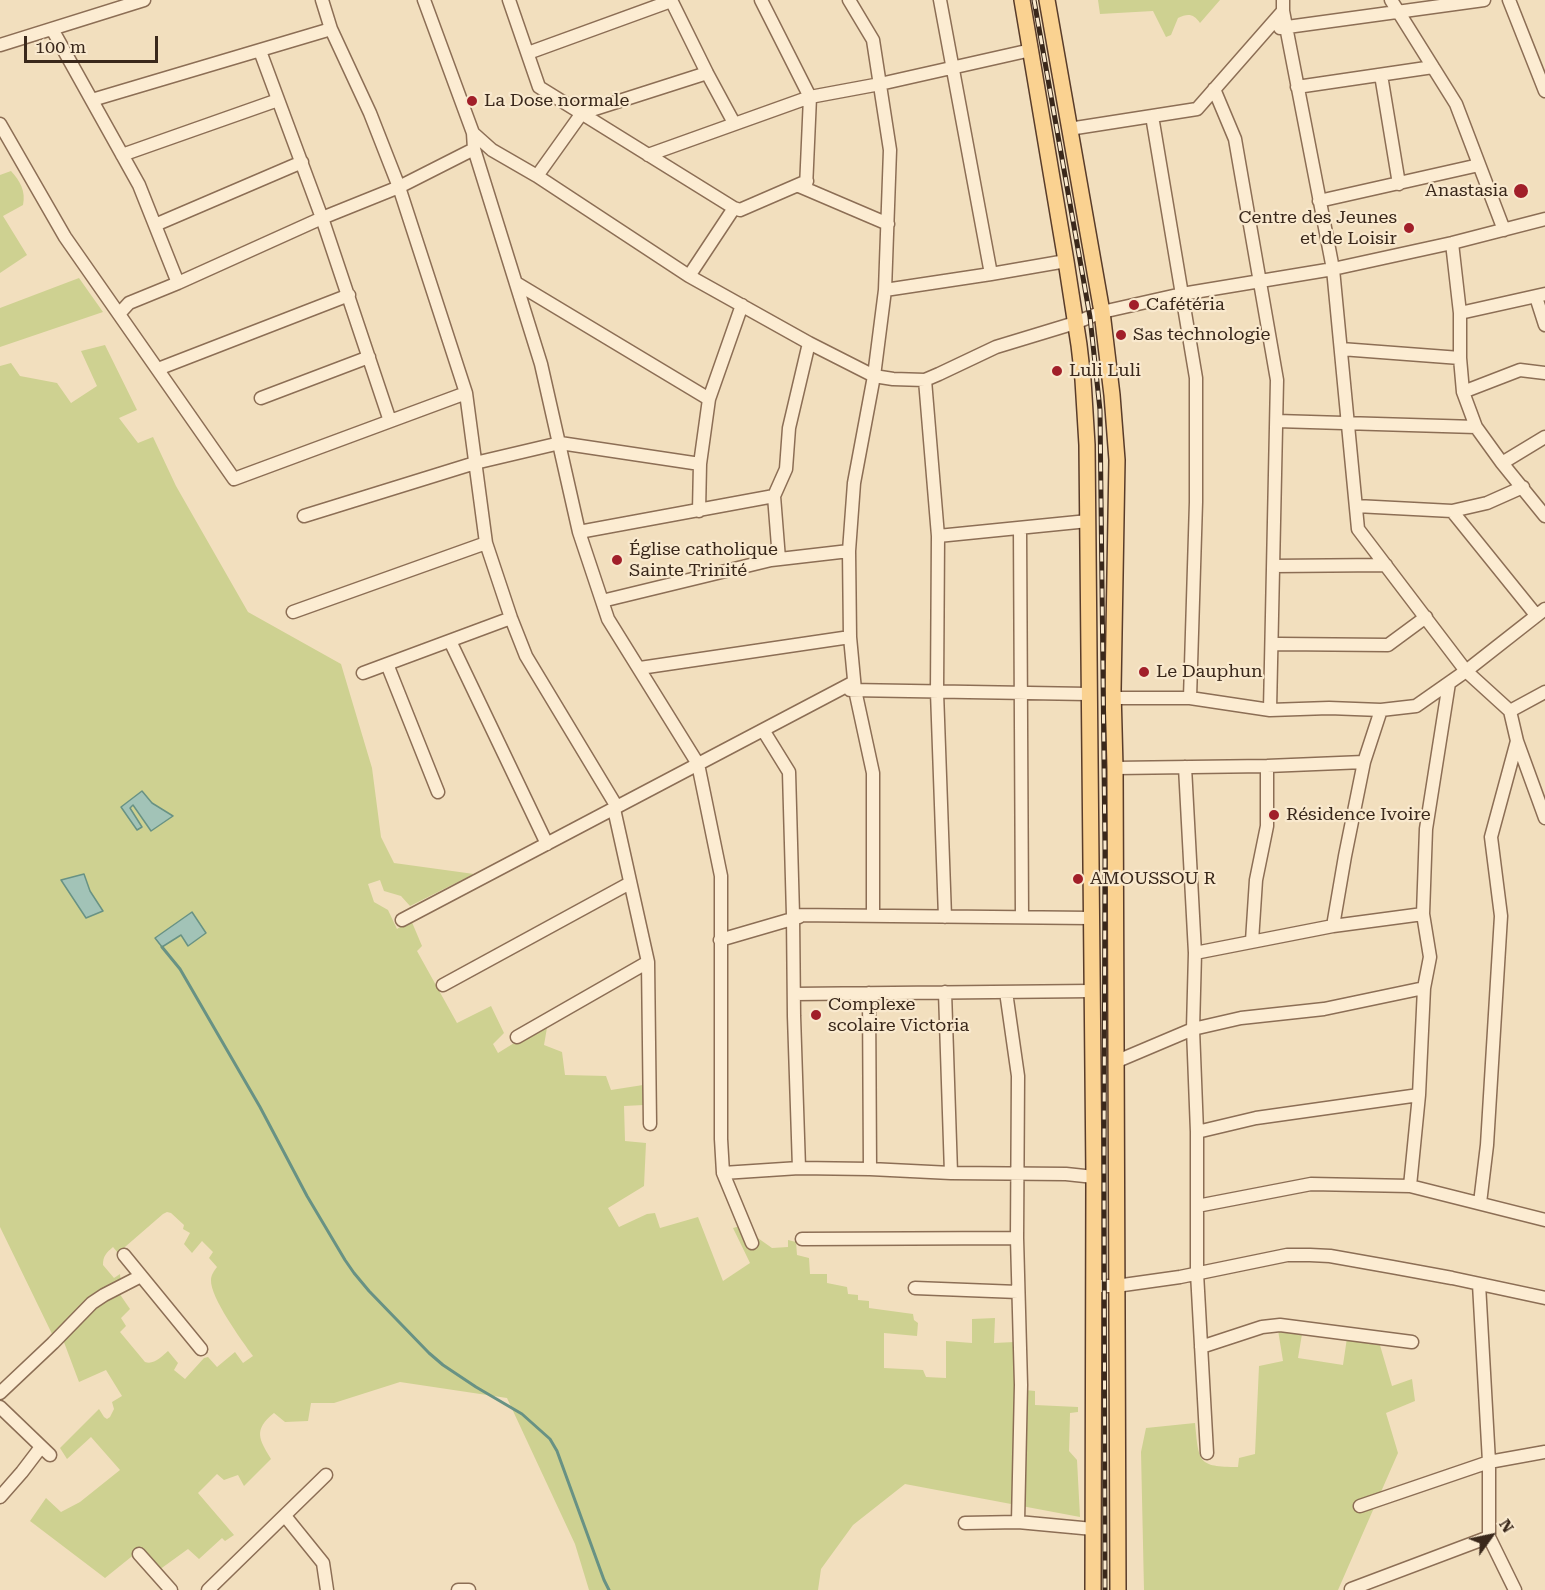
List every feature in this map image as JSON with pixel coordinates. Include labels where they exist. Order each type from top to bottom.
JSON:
[{"type":"main road","points":[[1022,0],[1066,261],[1083,390],[1087,445],[1094,1162],[1093,1590]]},
{"type":"main road","points":[[1047,0],[1102,312],[1117,460],[1113,698],[1118,1590]]},
{"type":"main road","points":[[1069,282],[1096,277]]},
{"type":"main road","points":[[1090,852],[1115,851]]},
{"type":"main road","points":[[1094,1162],[1115,1162]]},
{"type":"main road","points":[[1094,1425],[1117,1425]]},
{"type":"street","points":[[0,45],[144,0]]},
{"type":"street","points":[[322,0],[331,29],[370,113],[399,187],[466,393],[486,543],[511,618],[526,656],[615,808],[648,962],[650,1124]]},
{"type":"street","points":[[424,0],[473,133],[474,149],[542,364],[579,532],[608,619],[698,764],[721,876],[723,1173],[752,1243]]},
{"type":"street","points":[[509,0],[539,87],[734,208],[740,210],[804,185],[888,224]]},
{"type":"street","points":[[528,53],[671,0],[734,123]]},
{"type":"street","points":[[761,0],[810,97],[804,185]]},
{"type":"street","points":[[849,0],[873,40],[890,150],[885,290],[874,376],[854,483],[849,551],[850,637],[855,686],[873,773],[873,916]]},
{"type":"street","points":[[940,0],[991,274]]},
{"type":"street","points":[[1267,30],[1394,6],[1484,0]]},
{"type":"street","points":[[1509,0],[1545,91]]},
{"type":"street","points":[[1070,129],[1197,109],[1267,30],[1283,6]]},
{"type":"street","points":[[1283,6],[1333,269],[1358,530],[1466,671],[1510,711],[1517,741],[1542,798],[1545,818]]},
{"type":"street","points":[[1394,6],[1456,104],[1504,230]]},
{"type":"street","points":[[52,29],[139,185],[178,283]]},
{"type":"street","points":[[92,100],[331,29]]},
{"type":"street","points":[[648,155],[810,97],[880,84],[1031,50]]},
{"type":"street","points":[[260,51],[322,218],[390,421]]},
{"type":"street","points":[[1297,87],[1433,67]]},
{"type":"street","points":[[537,176],[582,113],[707,74]]},
{"type":"street","points":[[1381,75],[1399,184]]},
{"type":"street","points":[[1214,89],[1235,139],[1277,380],[1270,710]]},
{"type":"street","points":[[122,155],[278,100]]},
{"type":"street","points":[[1152,116],[1196,378],[1196,502],[1190,698]]},
{"type":"street","points":[[0,124],[65,237],[234,479],[466,393]]},
{"type":"street","points":[[473,133],[492,150],[537,176],[689,276],[809,343],[874,376],[893,379],[925,380],[996,346],[1075,323],[1102,312],[1182,294],[1333,269],[1452,243],[1545,219]]},
{"type":"street","points":[[119,314],[129,303],[322,218],[399,187],[474,149]]},
{"type":"street","points":[[154,225],[302,162]]},
{"type":"street","points":[[1319,201],[1479,165]]},
{"type":"street","points":[[689,276],[734,208]]},
{"type":"street","points":[[1452,243],[1460,314],[1463,392],[1476,427],[1545,516]]},
{"type":"street","points":[[885,290],[1066,261]]},
{"type":"street","points":[[516,283],[709,399]]},
{"type":"street","points":[[158,369],[349,295]]},
{"type":"street","points":[[1460,314],[1540,295],[1545,325]]},
{"type":"street","points":[[699,511],[700,464],[709,399],[742,305]]},
{"type":"street","points":[[779,559],[774,496],[786,469],[789,428],[809,343]]},
{"type":"street","points":[[1341,349],[1460,358]]},
{"type":"street","points":[[261,398],[369,357]]},
{"type":"street","points":[[1463,392],[1520,370],[1545,373]]},
{"type":"street","points":[[925,380],[938,536],[938,692],[945,916]]},
{"type":"street","points":[[1276,421],[1476,427]]},
{"type":"street","points":[[1502,463],[1545,437]]},
{"type":"street","points":[[304,516],[476,463],[560,443],[700,464]]},
{"type":"street","points":[[1356,506],[1452,511],[1487,503],[1523,488]]},
{"type":"street","points":[[579,532],[774,496]]},
{"type":"street","points":[[1113,698],[1190,698],[1270,710],[1329,708],[1381,710],[1416,706],[1466,671],[1540,612],[1452,511]]},
{"type":"street","points":[[938,536],[1088,521]]},
{"type":"street","points":[[1020,528],[1022,917]]},
{"type":"street","points":[[293,612],[486,543]]},
{"type":"street","points":[[602,601],[779,559],[849,551]]},
{"type":"street","points":[[1273,566],[1386,565]]},
{"type":"street","points":[[363,673],[511,618]]},
{"type":"street","points":[[1272,645],[1388,645],[1426,618]]},
{"type":"street","points":[[640,668],[850,637]]},
{"type":"street","points":[[450,641],[547,844]]},
{"type":"street","points":[[387,664],[438,792]]},
{"type":"street","points":[[1410,1186],[1419,1095],[1424,988],[1430,957],[1423,914],[1426,829],[1449,683]]},
{"type":"street","points":[[402,920],[840,690],[855,686],[938,692],[1088,694]]},
{"type":"street","points":[[1510,711],[1545,692]]},
{"type":"street","points":[[1333,927],[1364,762],[1381,710]]},
{"type":"street","points":[[764,730],[789,772],[798,917],[794,994],[799,1168]]},
{"type":"street","points":[[1480,1203],[1487,1144],[1501,916],[1491,837],[1517,741]]},
{"type":"street","points":[[1115,768],[1364,762]]},
{"type":"street","points":[[1252,941],[1256,880],[1267,826],[1267,766]]},
{"type":"street","points":[[1185,767],[1195,953],[1193,1029],[1197,1132],[1197,1273],[1207,1454]]},
{"type":"street","points":[[443,985],[630,883]]},
{"type":"street","points":[[1195,953],[1333,927],[1423,914]]},
{"type":"street","points":[[720,940],[798,917],[1091,918]]},
{"type":"street","points":[[517,1037],[648,962]]},
{"type":"street","points":[[1115,1062],[1193,1029],[1241,1018],[1324,1009],[1424,988]]},
{"type":"street","points":[[794,994],[1092,991]]},
{"type":"street","points":[[945,992],[951,1173]]},
{"type":"street","points":[[1006,992],[1018,1076],[1017,1238],[1022,1386],[1018,1522]]},
{"type":"street","points":[[869,993],[870,1169]]},
{"type":"street","points":[[1197,1132],[1256,1118],[1419,1095]]},
{"type":"street","points":[[723,1173],[799,1168],[951,1173],[1017,1172],[1066,1174],[1094,1178]]},
{"type":"street","points":[[1197,1206],[1311,1184],[1410,1186],[1545,1220]]},
{"type":"street","points":[[802,1239],[1017,1238]]},
{"type":"street","points":[[123,1255],[201,1349]]},
{"type":"street","points":[[1094,1286],[1116,1286],[1197,1273],[1287,1255],[1310,1255],[1330,1256],[1452,1278],[1545,1298]]},
{"type":"street","points":[[0,1393],[92,1303],[141,1276]]},
{"type":"street","points":[[1479,1284],[1489,1462],[1490,1537],[1515,1590]]},
{"type":"street","points":[[915,1288],[1018,1292]]},
{"type":"street","points":[[1201,1347],[1262,1327],[1280,1325],[1412,1342]]},
{"type":"street","points":[[0,1407],[45,1451],[0,1497]]},
{"type":"street","points":[[1360,1506],[1489,1462],[1545,1452]]},
{"type":"street","points":[[208,1590],[326,1475]]},
{"type":"street","points":[[285,1516],[323,1563],[327,1590]]},
{"type":"street","points":[[965,1523],[1018,1522],[1093,1528]]},
{"type":"street","points":[[1352,1588],[1490,1537]]},
{"type":"street","points":[[139,1554],[171,1590]]},
{"type":"street","points":[[458,1590],[469,1590]]},
{"type":"green space","points":[[1098,0],[1220,0],[1200,23],[1190,15],[1178,18],[1171,35],[1166,37],[1153,11],[1100,14]]},
{"type":"green space","points":[[11,171],[22,186],[23,205],[3,216],[27,255],[0,273],[0,175]]},
{"type":"green space","points":[[79,278],[103,312],[0,347],[0,308]]},
{"type":"green space","points":[[105,345],[137,410],[119,418],[138,443],[153,437],[176,486],[248,612],[341,664],[372,768],[381,837],[394,863],[474,874],[410,906],[401,896],[384,891],[380,880],[368,884],[374,902],[388,910],[397,929],[411,920],[422,946],[417,951],[457,1023],[491,1006],[504,1033],[493,1044],[498,1053],[548,1022],[544,1045],[562,1052],[565,1075],[606,1076],[611,1090],[643,1085],[644,1105],[624,1106],[625,1141],[646,1143],[644,1186],[608,1208],[619,1227],[647,1214],[655,1213],[660,1228],[698,1217],[723,1281],[750,1263],[733,1228],[748,1224],[755,1236],[772,1248],[788,1247],[788,1240],[796,1242],[797,1255],[809,1258],[810,1274],[827,1274],[827,1283],[847,1287],[848,1294],[858,1295],[858,1300],[869,1301],[869,1308],[913,1314],[914,1320],[918,1323],[917,1336],[884,1333],[884,1368],[923,1370],[926,1377],[946,1378],[946,1341],[972,1343],[972,1319],[995,1318],[994,1343],[1015,1342],[1015,1389],[1035,1391],[1035,1405],[1078,1407],[1078,1412],[1070,1413],[1069,1451],[1077,1460],[1080,1517],[905,1484],[853,1525],[821,1569],[818,1590],[589,1590],[575,1544],[507,1398],[400,1382],[334,1403],[311,1403],[308,1421],[285,1422],[274,1413],[267,1419],[260,1435],[263,1446],[271,1459],[244,1486],[238,1475],[224,1480],[217,1474],[198,1493],[234,1535],[225,1541],[222,1538],[199,1559],[188,1549],[159,1570],[141,1549],[105,1578],[30,1521],[46,1498],[61,1512],[80,1502],[120,1470],[91,1437],[67,1459],[60,1448],[99,1409],[104,1417],[107,1419],[110,1417],[114,1409],[112,1402],[122,1396],[106,1370],[79,1382],[62,1337],[94,1306],[119,1293],[130,1309],[121,1318],[126,1326],[120,1332],[145,1362],[154,1361],[168,1351],[178,1363],[174,1370],[185,1379],[204,1358],[208,1357],[217,1367],[235,1352],[243,1363],[253,1356],[228,1319],[212,1288],[212,1275],[217,1267],[209,1258],[213,1252],[202,1241],[192,1253],[184,1244],[190,1233],[183,1229],[184,1225],[171,1213],[163,1214],[118,1253],[113,1247],[108,1251],[103,1265],[114,1278],[120,1274],[121,1283],[53,1336],[0,1227],[0,366],[11,363],[20,376],[57,383],[71,403],[97,386],[81,351]]},
{"type":"green space","points":[[1278,1330],[1302,1334],[1298,1358],[1343,1365],[1347,1338],[1379,1342],[1392,1386],[1412,1379],[1415,1401],[1386,1413],[1398,1453],[1338,1590],[1144,1590],[1141,1452],[1146,1428],[1195,1423],[1198,1446],[1203,1460],[1215,1466],[1238,1467],[1239,1458],[1255,1454],[1259,1366],[1283,1361]]},
{"type":"water","points":[[142,791],[152,803],[173,816],[151,831],[133,805],[130,808],[142,827],[137,830],[121,807]]},
{"type":"water","points":[[84,874],[90,891],[103,911],[86,918],[61,880]]},
{"type":"water","points":[[192,912],[206,933],[188,946],[181,935],[162,947],[155,938]]},
{"type":"waterway","points":[[162,947],[180,969],[260,1107],[307,1196],[354,1273],[443,1365],[522,1414],[550,1439],[557,1451],[609,1590]]},
{"type":"railway","points":[[1034,0],[1090,317],[1100,410],[1105,851],[1105,1590]]},
{"type":"place","name":"La Dose normale","points":[[472,101]]},
{"type":"place","name":"Anastasia","points":[[1521,191]]},
{"type":"place","name":"Centre des Jeunes et de Loisir","points":[[1409,228]]},
{"type":"place","name":"Cafétéria","points":[[1134,305]]},
{"type":"place","name":"Sas technologie","points":[[1121,335]]},
{"type":"place","name":"Luli Luli","points":[[1057,371]]},
{"type":"place","name":"Église catholique Sainte Trinité","points":[[617,560]]},
{"type":"place","name":"Le Dauphun","points":[[1144,672]]},
{"type":"place","name":"Résidence Ivoire","points":[[1274,815]]},
{"type":"place","name":"AMOUSSOU R","points":[[1078,879]]},
{"type":"place","name":"Complexe scolaire Victoria","points":[[816,1015]]}]
